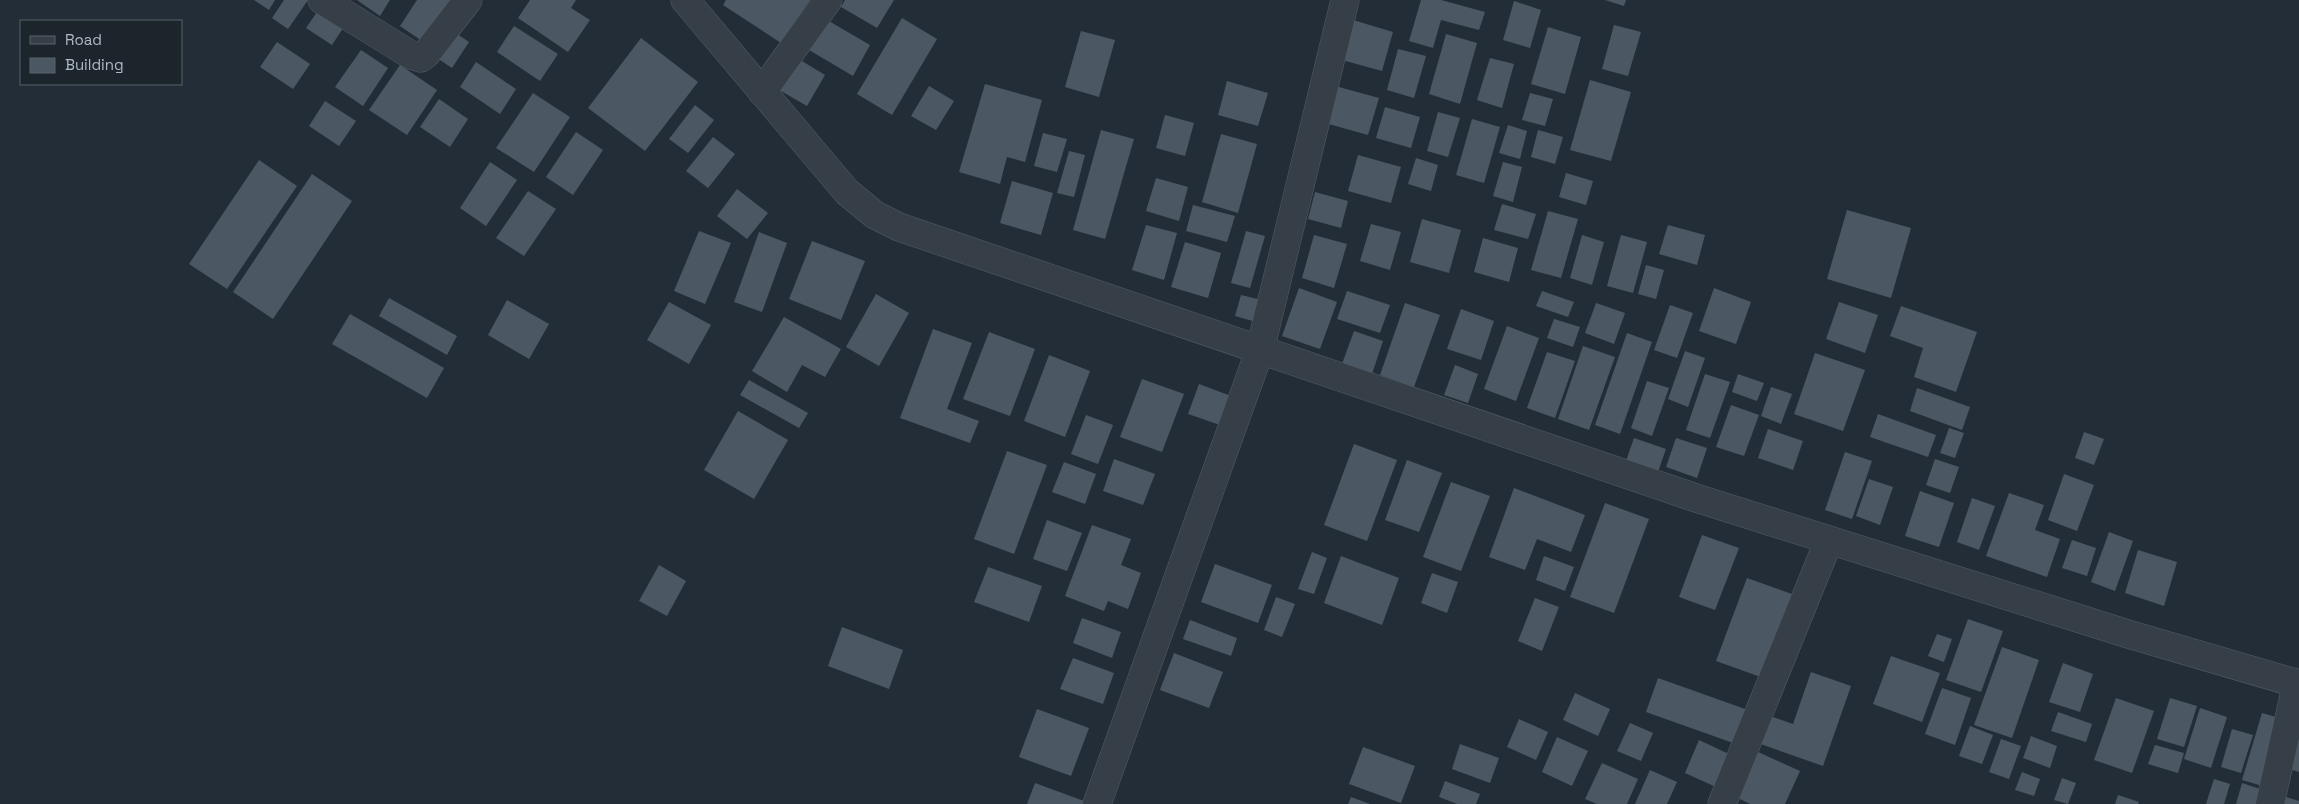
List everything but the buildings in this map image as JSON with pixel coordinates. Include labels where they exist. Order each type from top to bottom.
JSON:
[{"type":"street","points":[[322,0],[411,55],[421,58],[468,0]]},
{"type":"street","points":[[684,0],[847,192],[875,215],[899,227],[1699,499],[2128,634],[2298,683],[2270,804]]},
{"type":"street","points":[[762,92],[828,0]]},
{"type":"street","points":[[1097,804],[1260,350],[1345,0]]},
{"type":"street","points":[[1722,804],[1829,540]]}]
